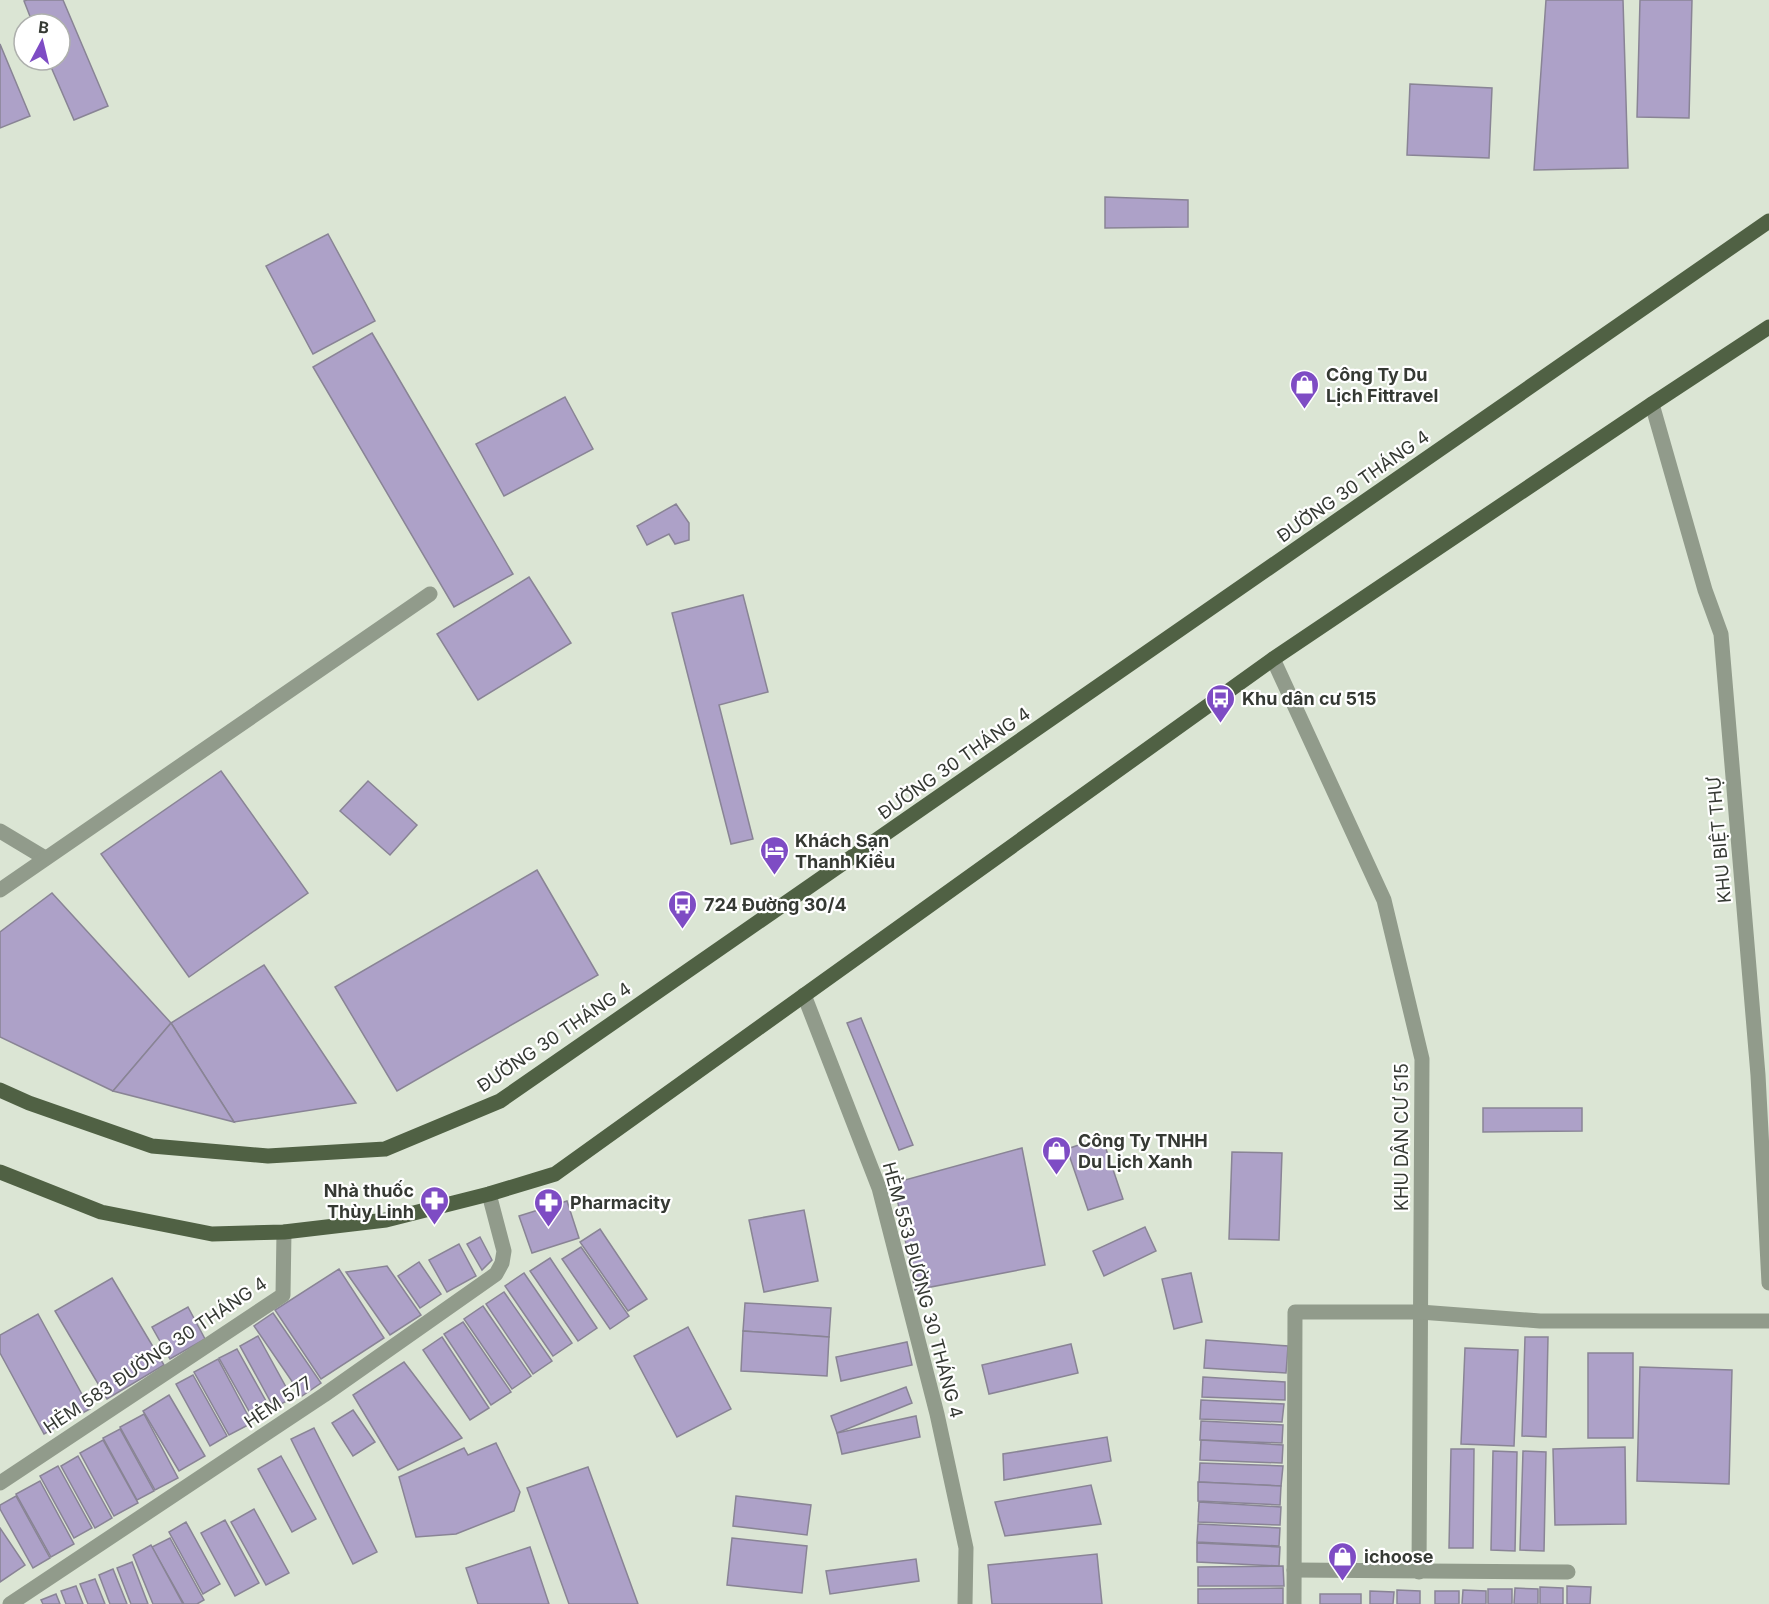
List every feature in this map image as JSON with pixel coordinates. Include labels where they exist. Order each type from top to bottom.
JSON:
[{"type":"main road","name":"ĐƯỜNG 30 THÁNG 4","points":[[0,1090],[29,1103],[152,1146],[268,1156],[385,1149],[500,1101],[1769,221]]},
{"type":"main road","points":[[0,1172],[101,1212],[212,1234],[284,1232],[386,1220],[489,1194],[555,1174],[1273,659],[1769,327]]},
{"type":"street","name":"KHU BIỆT THỰ","points":[[1652,404],[1705,590],[1721,634],[1758,1075],[1769,1283]]},
{"type":"street","points":[[0,890],[430,594]]},
{"type":"street","name":"KHU DÂN CƯ 515","points":[[1273,659],[1384,900],[1422,1059],[1419,1572]]},
{"type":"street","points":[[0,831],[45,858]]},
{"type":"street","name":"HẺM 553 ĐƯỜNG 30 THÁNG 4","points":[[804,995],[879,1188],[937,1414],[966,1548],[964,1604]]},
{"type":"street","name":"HẺM 577","points":[[10,1604],[324,1395],[496,1274],[502,1263],[504,1251],[489,1194]]},
{"type":"street","name":"HẺM 583 ĐƯỜNG 30 THÁNG 4","points":[[0,1483],[283,1295],[284,1232]]},
{"type":"street","points":[[1294,1604],[1295,1312],[1420,1312],[1540,1322],[1769,1321]]},
{"type":"street","points":[[1294,1570],[1568,1572]]},
{"type":"building","points":[[63,0],[68,12],[28,12],[24,1]]},
{"type":"building","points":[[1546,0],[1623,0],[1628,168],[1534,170]]},
{"type":"building","points":[[1640,0],[1692,0],[1689,118],[1637,117]]},
{"type":"building","points":[[72,21],[108,106],[74,120],[53,72],[72,72]]},
{"type":"building","points":[[0,44],[30,116],[0,128]]},
{"type":"building","points":[[1410,84],[1492,88],[1489,158],[1407,155]]},
{"type":"building","points":[[1105,197],[1188,200],[1188,227],[1105,228]]},
{"type":"building","points":[[328,234],[375,321],[313,354],[266,266]]},
{"type":"building","points":[[372,333],[513,574],[454,607],[313,367]]},
{"type":"building","points":[[565,397],[593,449],[504,496],[476,444]]},
{"type":"building","points":[[676,504],[689,523],[689,540],[675,544],[669,534],[647,545],[637,526]]},
{"type":"building","points":[[529,577],[571,643],[478,700],[437,634]]},
{"type":"building","points":[[743,595],[768,692],[719,705],[753,839],[731,844],[672,613]]},
{"type":"building","points":[[221,771],[308,893],[189,977],[101,854]]},
{"type":"building","points":[[368,781],[417,825],[390,855],[340,811]]},
{"type":"building","points":[[537,870],[598,975],[397,1091],[335,987]]},
{"type":"building","points":[[52,893],[171,1023],[113,1091],[0,1037],[0,932]]},
{"type":"building","points":[[264,965],[356,1103],[234,1122],[171,1023]]},
{"type":"building","points":[[861,1018],[913,1145],[899,1150],[847,1023]]},
{"type":"building","points":[[171,1023],[234,1122],[113,1091]]},
{"type":"building","points":[[1483,1108],[1582,1108],[1582,1131],[1483,1132]]},
{"type":"building","points":[[1102,1137],[1123,1199],[1088,1210],[1067,1149]]},
{"type":"building","points":[[1022,1148],[1045,1265],[915,1290],[894,1183]]},
{"type":"building","points":[[1232,1152],[1282,1153],[1279,1240],[1229,1239]]},
{"type":"building","name":"Pharmacity","points":[[567,1201],[579,1238],[532,1253],[519,1216]]},
{"type":"building","points":[[804,1210],[818,1281],[764,1292],[749,1220]]},
{"type":"building","points":[[1145,1227],[1156,1251],[1104,1276],[1093,1251]]},
{"type":"building","points":[[600,1229],[647,1299],[628,1311],[580,1242]]},
{"type":"building","points":[[480,1237],[492,1260],[482,1270],[467,1244]]},
{"type":"building","points":[[459,1244],[476,1276],[447,1292],[429,1260]]},
{"type":"building","points":[[581,1247],[629,1316],[610,1329],[562,1259]]},
{"type":"building","points":[[550,1258],[597,1328],[578,1341],[530,1271]]},
{"type":"building","points":[[419,1262],[441,1294],[420,1308],[398,1276]]},
{"type":"building","points":[[387,1266],[421,1315],[390,1335],[346,1272]]},
{"type":"building","points":[[339,1269],[384,1338],[321,1379],[275,1310]]},
{"type":"building","points":[[524,1273],[572,1343],[553,1356],[505,1286]]},
{"type":"building","points":[[1191,1273],[1202,1322],[1174,1329],[1162,1279]]},
{"type":"building","points":[[112,1278],[164,1365],[107,1399],[55,1311]]},
{"type":"building","points":[[504,1292],[552,1361],[533,1374],[486,1304]]},
{"type":"building","points":[[745,1303],[831,1308],[829,1337],[743,1331]]},
{"type":"building","points":[[483,1306],[531,1376],[512,1389],[464,1319]]},
{"type":"building","points":[[188,1307],[205,1339],[170,1359],[152,1327]]},
{"type":"building","points":[[273,1313],[321,1383],[302,1396],[254,1326]]},
{"type":"building","points":[[38,1314],[90,1409],[44,1434],[0,1353],[0,1335]]},
{"type":"building","points":[[463,1322],[511,1392],[491,1405],[444,1334]]},
{"type":"building","points":[[688,1327],[731,1409],[677,1437],[634,1356]]},
{"type":"building","points":[[743,1331],[829,1337],[827,1376],[741,1371]]},
{"type":"building","points":[[258,1336],[292,1398],[274,1408],[240,1346]]},
{"type":"building","points":[[442,1337],[489,1408],[470,1420],[423,1350]]},
{"type":"building","points":[[1525,1337],[1548,1337],[1546,1437],[1522,1436]]},
{"type":"building","points":[[1206,1340],[1288,1346],[1286,1373],[1204,1368]]},
{"type":"building","points":[[907,1342],[912,1365],[841,1381],[836,1357]]},
{"type":"building","points":[[1071,1344],[1078,1373],[989,1394],[982,1365]]},
{"type":"building","points":[[1465,1348],[1518,1350],[1514,1446],[1461,1444]]},
{"type":"building","points":[[237,1349],[271,1410],[254,1420],[219,1358]]},
{"type":"building","points":[[1588,1353],[1633,1353],[1633,1438],[1588,1438]]},
{"type":"building","points":[[218,1359],[252,1423],[229,1435],[194,1372]]},
{"type":"building","points":[[404,1362],[462,1438],[398,1470],[353,1395]]},
{"type":"building","points":[[1640,1367],[1732,1370],[1729,1484],[1637,1481]]},
{"type":"building","points":[[193,1375],[227,1436],[210,1446],[176,1384]]},
{"type":"building","points":[[1203,1377],[1285,1382],[1285,1400],[1202,1397]]},
{"type":"building","points":[[906,1387],[912,1403],[837,1433],[831,1416]]},
{"type":"building","points":[[169,1395],[205,1456],[179,1471],[143,1411]]},
{"type":"building","points":[[1201,1400],[1284,1404],[1282,1422],[1200,1419]]},
{"type":"building","points":[[353,1410],[375,1442],[353,1456],[332,1423]]},
{"type":"building","points":[[144,1414],[178,1478],[155,1490],[120,1427]]},
{"type":"building","points":[[916,1416],[920,1437],[842,1454],[837,1433]]},
{"type":"building","points":[[1201,1421],[1283,1425],[1282,1443],[1200,1440]]},
{"type":"building","points":[[314,1428],[377,1552],[353,1564],[291,1439]]},
{"type":"building","points":[[120,1429],[154,1491],[137,1500],[103,1438]]},
{"type":"building","points":[[1107,1437],[1111,1461],[1004,1480],[1003,1454]]},
{"type":"building","points":[[103,1440],[138,1503],[114,1516],[80,1453]]},
{"type":"building","points":[[1201,1440],[1283,1445],[1282,1463],[1200,1460]]},
{"type":"building","points":[[496,1443],[520,1492],[514,1511],[456,1534],[416,1537],[399,1477],[464,1448],[468,1455]]},
{"type":"building","points":[[1625,1447],[1626,1524],[1555,1525],[1553,1449]]},
{"type":"building","points":[[1451,1449],[1474,1449],[1473,1548],[1449,1548]]},
{"type":"building","points":[[1493,1451],[1517,1452],[1515,1551],[1491,1550]]},
{"type":"building","points":[[1523,1451],[1546,1452],[1544,1551],[1520,1550]]},
{"type":"building","points":[[78,1456],[112,1518],[95,1528],[61,1466]]},
{"type":"building","points":[[281,1456],[316,1519],[292,1532],[258,1469]]},
{"type":"building","points":[[1200,1463],[1283,1466],[1281,1486],[1199,1482]]},
{"type":"building","points":[[58,1466],[92,1528],[74,1538],[40,1476]]},
{"type":"building","points":[[588,1467],[638,1604],[569,1604],[527,1488]]},
{"type":"building","points":[[40,1481],[74,1544],[51,1557],[16,1494]]},
{"type":"building","points":[[1198,1482],[1281,1486],[1280,1505],[1198,1501]]},
{"type":"building","points":[[1091,1485],[1101,1524],[1005,1536],[995,1502]]},
{"type":"building","points":[[16,1496],[50,1558],[33,1568],[0,1509],[0,1505]]},
{"type":"building","points":[[736,1496],[811,1505],[807,1535],[733,1526]]},
{"type":"building","points":[[1199,1502],[1281,1507],[1280,1525],[1198,1522]]},
{"type":"building","points":[[254,1509],[289,1573],[266,1585],[231,1522]]},
{"type":"building","points":[[225,1520],[259,1583],[235,1596],[201,1533]]},
{"type":"building","points":[[186,1522],[220,1584],[203,1594],[169,1532]]},
{"type":"building","points":[[1198,1524],[1280,1528],[1279,1546],[1197,1542]]},
{"type":"building","points":[[0,1528],[25,1565],[0,1582]]},
{"type":"building","points":[[170,1538],[204,1600],[197,1604],[184,1604],[152,1547]]},
{"type":"building","points":[[732,1538],[807,1546],[802,1593],[727,1585]]},
{"type":"building","points":[[1197,1543],[1280,1547],[1279,1566],[1197,1562]]},
{"type":"building","points":[[151,1545],[183,1604],[153,1604],[133,1555]]},
{"type":"building","points":[[530,1547],[549,1604],[478,1604],[466,1568]]},
{"type":"building","points":[[1097,1554],[1102,1604],[992,1604],[988,1565]]},
{"type":"building","points":[[916,1559],[919,1581],[830,1594],[826,1571]]},
{"type":"building","points":[[132,1562],[148,1604],[131,1604],[117,1568]]},
{"type":"building","points":[[1283,1566],[1284,1586],[1198,1586],[1198,1567]]},
{"type":"building","points":[[113,1569],[127,1604],[110,1604],[99,1575]]},
{"type":"building","points":[[95,1579],[105,1604],[88,1604],[80,1584]]},
{"type":"building","points":[[76,1586],[83,1604],[66,1604],[61,1591]]},
{"type":"building","points":[[1567,1586],[1591,1587],[1590,1604],[1567,1604]]},
{"type":"building","points":[[1540,1587],[1563,1588],[1563,1604],[1540,1604]]},
{"type":"building","points":[[1283,1588],[1283,1604],[1198,1604],[1198,1589]]},
{"type":"building","points":[[1515,1588],[1538,1589],[1538,1604],[1514,1604]]},
{"type":"building","points":[[1488,1589],[1512,1589],[1512,1604],[1488,1604]]},
{"type":"building","points":[[1397,1590],[1420,1591],[1420,1604],[1397,1604]]},
{"type":"building","points":[[1463,1590],[1486,1591],[1486,1604],[1462,1604]]},
{"type":"building","points":[[1370,1591],[1394,1592],[1393,1604],[1370,1604]]},
{"type":"building","points":[[1435,1591],[1459,1591],[1459,1604],[1435,1604]]},
{"type":"building","points":[[56,1594],[60,1604],[43,1604],[41,1600]]},
{"type":"building","points":[[1320,1594],[1361,1594],[1361,1604],[1320,1604]]},
{"type":"place","name":"Công Ty Du Lịch Fittravel","points":[[1305,410]]},
{"type":"place","name":"Khu dân cư 515","points":[[1221,724]]},
{"type":"place","name":"Khách Sạn Thanh Kiều","points":[[774,876]]},
{"type":"place","name":"724 Đường 30/4","points":[[683,930]]},
{"type":"place","name":"Công Ty TNHH Du Lịch Xanh","points":[[1057,1176]]},
{"type":"place","name":"Nhà thuốc Thùy Linh","points":[[435,1226]]},
{"type":"place","name":"Pharmacity","points":[[549,1228]]},
{"type":"place","name":"ichoose","points":[[1343,1582]]}]
